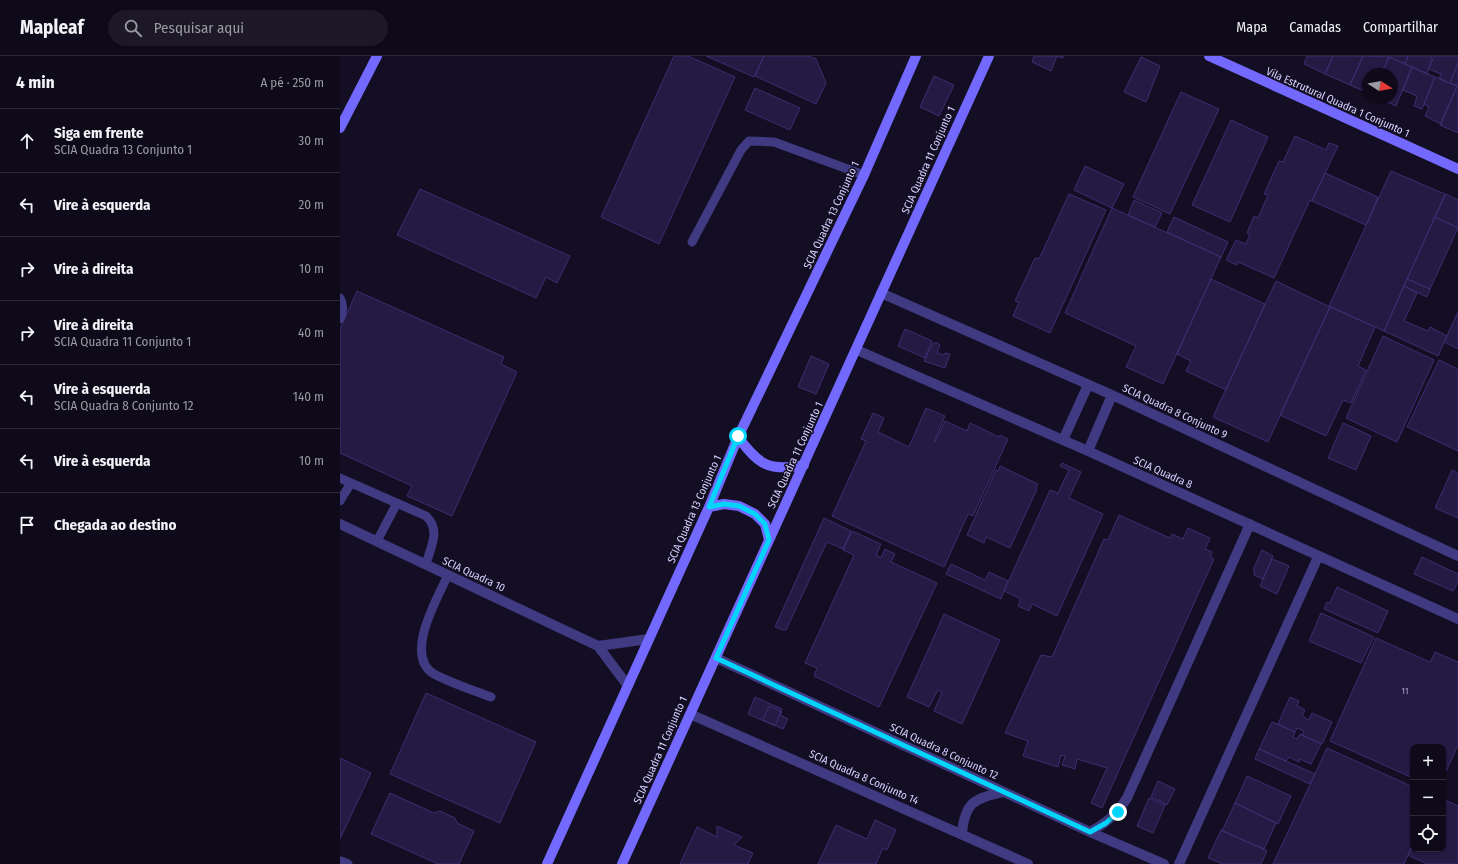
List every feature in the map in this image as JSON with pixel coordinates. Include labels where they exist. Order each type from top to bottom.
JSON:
[{"type":"street","points":[[340,128],[377,56]]},
{"type":"street","name":"SCIA Quadra 13 Conjunto 1","points":[[547,864],[709,507],[738,436],[864,175],[916,56]]},
{"type":"street","name":"SCIA Quadra 11 Conjunto 1","points":[[622,864],[857,350],[881,293],[989,56]]},
{"type":"street","name":"Vila Estrutural Quadra 1 Conjunto 1","points":[[1209,56],[1458,169]]},
{"type":"street","name":"SCIA Quadra 8 Conjunto 9","points":[[881,293],[1112,395],[1458,556]]},
{"type":"street","name":"SCIA Quadra 8","points":[[857,350],[1088,451],[1250,524],[1318,557],[1458,619]]},
{"type":"street","points":[[1063,440],[1088,385]]},
{"type":"street","points":[[1088,451],[1112,395]]},
{"type":"street","points":[[738,436],[752,455],[769,466],[784,469],[804,465]]},
{"type":"street","points":[[709,507],[724,504],[739,506],[755,514],[765,524],[769,540]]},
{"type":"street","name":"SCIA Quadra 10","points":[[340,524],[598,646],[628,686]]},
{"type":"street","points":[[1090,832],[1106,823],[1118,812],[1127,798],[1250,524]]},
{"type":"street","points":[[1178,864],[1318,557]]},
{"type":"street","points":[[598,646],[649,639]]},
{"type":"street","name":"SCIA Quadra 8 Conjunto 12","points":[[716,658],[1003,792],[1164,864]]},
{"type":"street","name":"SCIA Quadra 8 Conjunto 14","points":[[690,714],[962,833],[1028,864]]},
{"type":"street","points":[[962,833],[964,816],[973,802],[984,796],[1003,792]]},
{"type":"lane","points":[[692,242],[741,150],[749,141],[774,142],[864,175]]},
{"type":"lane","points":[[340,298],[343,302],[343,311],[340,319]]},
{"type":"lane","points":[[340,478],[426,516],[432,522],[435,532],[426,564]]},
{"type":"lane","points":[[340,501],[351,483]]},
{"type":"lane","points":[[377,541],[397,503]]},
{"type":"lane","points":[[448,575],[427,619],[421,642],[423,660],[432,673],[491,697]]},
{"type":"building","points":[[674,56],[688,56],[735,77],[659,244],[601,217]]},
{"type":"building","points":[[706,56],[764,56],[754,77]]},
{"type":"building","points":[[764,56],[808,56],[816,59],[826,83],[816,104],[755,76]]},
{"type":"building","points":[[1034,56],[1057,56],[1051,71],[1032,62]]},
{"type":"building","points":[[1307,56],[1333,56],[1325,74],[1304,64]]},
{"type":"building","points":[[1333,56],[1363,56],[1350,85],[1325,74]]},
{"type":"building","points":[[1363,56],[1389,57],[1384,68],[1362,68],[1362,90],[1350,85]]},
{"type":"building","points":[[1386,56],[1408,56],[1405,64]]},
{"type":"building","points":[[1408,56],[1432,56],[1427,74],[1405,64]]},
{"type":"building","points":[[1434,56],[1458,56],[1458,63],[1450,83],[1439,78],[1441,74],[1429,69]]},
{"type":"building","points":[[1141,57],[1160,66],[1146,102],[1124,92]]},
{"type":"building","points":[[1389,57],[1412,67],[1398,101],[1398,68],[1384,68]]},
{"type":"building","points":[[1458,63],[1458,86],[1450,83]]},
{"type":"building","points":[[1412,67],[1435,77],[1422,109],[1414,106],[1417,96],[1403,90]]},
{"type":"building","points":[[934,76],[954,85],[939,116],[920,107]]},
{"type":"building","points":[[1435,77],[1457,86],[1441,124],[1425,116],[1429,107],[1424,104]]},
{"type":"building","points":[[1458,86],[1458,133],[1440,125]]},
{"type":"building","points":[[755,88],[800,108],[790,130],[745,110]]},
{"type":"building","points":[[1181,92],[1219,109],[1170,214],[1133,197]]},
{"type":"building","points":[[1231,120],[1268,137],[1230,222],[1192,205]]},
{"type":"building","points":[[1295,136],[1326,150],[1329,143],[1338,146],[1312,201],[1310,200],[1274,278],[1238,262],[1237,265],[1226,260],[1236,240],[1246,244],[1250,234],[1247,233],[1254,216],[1258,218],[1268,195],[1264,194],[1279,161],[1283,162]]},
{"type":"building","points":[[1085,166],[1124,184],[1112,208],[1074,190]]},
{"type":"building","points":[[1391,171],[1445,194],[1384,331],[1329,306]]},
{"type":"building","points":[[1325,173],[1378,197],[1366,225],[1312,201]]},
{"type":"building","points":[[420,189],[570,256],[557,283],[546,277],[536,298],[397,235]]},
{"type":"building","points":[[1069,194],[1106,210],[1050,333],[1013,316],[1019,302],[1015,301],[1035,258],[1039,259]]},
{"type":"building","points":[[1446,194],[1458,200],[1458,228],[1435,217]]},
{"type":"building","points":[[1134,200],[1162,213],[1155,227],[1128,215]]},
{"type":"building","points":[[1112,208],[1221,257],[1163,384],[1126,367],[1136,346],[1065,313]]},
{"type":"building","points":[[1174,217],[1228,242],[1221,257],[1167,232]]},
{"type":"building","points":[[1435,217],[1458,228],[1430,289],[1407,279]]},
{"type":"building","points":[[1211,279],[1265,304],[1226,390],[1186,371],[1191,361],[1177,354]]},
{"type":"building","points":[[1407,279],[1430,289],[1427,297],[1404,286]]},
{"type":"building","points":[[1276,281],[1330,307],[1268,442],[1213,417]]},
{"type":"building","points":[[1404,286],[1417,293],[1404,321],[1428,331],[1430,327],[1447,336],[1438,356],[1384,331]]},
{"type":"building","points":[[357,291],[504,357],[501,364],[517,372],[452,516],[407,496],[412,486],[340,453],[340,329]]},
{"type":"building","points":[[1330,307],[1375,327],[1358,366],[1366,370],[1351,403],[1343,400],[1326,436],[1280,415]]},
{"type":"building","points":[[1458,312],[1458,349],[1444,342]]},
{"type":"building","points":[[905,329],[932,341],[925,358],[898,346]]},
{"type":"building","points":[[1383,336],[1434,360],[1397,442],[1346,418]]},
{"type":"building","points":[[933,343],[938,343],[940,345],[937,353],[944,355],[945,353],[950,354],[945,368],[924,361]]},
{"type":"building","points":[[811,356],[829,364],[816,394],[798,387]]},
{"type":"building","points":[[1439,360],[1458,369],[1458,451],[1407,427]]},
{"type":"building","points":[[926,408],[945,416],[934,442],[945,421],[967,431],[970,423],[999,437],[1000,435],[1008,439],[973,516],[968,514],[944,567],[832,516],[866,441],[861,439],[873,413],[884,418],[878,432],[909,447]]},
{"type":"building","points":[[1343,423],[1371,436],[1356,470],[1328,458]]},
{"type":"building","points":[[1062,463],[1081,472],[1069,498],[1103,514],[1057,616],[1032,604],[1029,611],[1018,606],[1021,599],[1004,591],[1050,490],[1058,493],[1069,470],[1060,466]]},
{"type":"building","points":[[1000,466],[1038,484],[1010,548],[986,537],[984,543],[967,535],[996,470],[998,471]]},
{"type":"building","points":[[1452,470],[1458,473],[1458,518],[1435,508]]},
{"type":"building","points":[[1119,515],[1170,538],[1172,534],[1183,539],[1188,528],[1210,538],[1205,549],[1212,552],[1210,557],[1214,559],[1102,808],[1091,803],[1107,768],[1077,759],[1075,769],[1062,765],[1065,756],[1061,755],[1058,767],[1023,756],[1028,741],[1005,733],[1041,655],[1052,657],[1104,539],[1108,540]]},
{"type":"building","points":[[824,518],[851,531],[843,549],[827,542],[786,630],[775,627]]},
{"type":"building","points":[[852,531],[881,544],[876,555],[881,558],[885,549],[895,554],[891,562],[937,583],[879,707],[814,676],[817,668],[805,663],[854,555],[843,550]]},
{"type":"building","points":[[1262,550],[1273,556],[1263,579],[1254,575],[1254,568]]},
{"type":"building","points":[[1422,557],[1458,574],[1458,582],[1453,591],[1414,574]]},
{"type":"building","points":[[1272,559],[1289,566],[1277,594],[1260,586]]},
{"type":"building","points":[[951,564],[985,580],[989,572],[1008,581],[1001,599],[946,574]]},
{"type":"building","points":[[1337,587],[1388,611],[1378,633],[1324,609],[1327,602],[1330,603]]},
{"type":"building","points":[[1321,613],[1374,637],[1361,663],[1309,641]]},
{"type":"building","points":[[944,614],[1000,640],[962,724],[934,711],[942,692],[938,690],[929,707],[907,697]]},
{"type":"building","points":[[1376,638],[1430,662],[1435,652],[1458,662],[1458,745],[1446,771],[1446,744],[1410,744],[1410,777],[1330,741]]},
{"type":"building","points":[[426,693],[536,742],[500,823],[390,774]]},
{"type":"building","points":[[755,697],[782,709],[775,726],[748,714]]},
{"type":"building","points":[[1290,697],[1299,701],[1297,706],[1305,710],[1302,716],[1309,720],[1312,713],[1332,722],[1322,744],[1302,735],[1304,731],[1297,728],[1295,732],[1278,724]]},
{"type":"building","points":[[769,706],[782,712],[780,715],[788,719],[783,729],[763,720]]},
{"type":"building","points":[[1272,722],[1295,732],[1293,737],[1297,739],[1300,734],[1321,744],[1311,764],[1300,759],[1299,762],[1289,757],[1286,761],[1259,749]]},
{"type":"building","points":[[1327,748],[1410,786],[1410,851],[1404,864],[1273,864]]},
{"type":"building","points":[[1259,749],[1315,774],[1310,784],[1255,759]]},
{"type":"building","points":[[340,758],[371,773],[340,839]]},
{"type":"building","points":[[1247,776],[1291,796],[1278,824],[1235,803]]},
{"type":"building","points":[[1158,781],[1175,789],[1167,805],[1160,801],[1160,799],[1159,801],[1151,797]]},
{"type":"building","points":[[390,793],[434,813],[440,811],[455,818],[457,823],[474,831],[459,864],[438,864],[371,834]]},
{"type":"building","points":[[1149,798],[1165,805],[1153,833],[1137,826]]},
{"type":"building","points":[[1446,800],[1458,806],[1458,864],[1427,864],[1408,855],[1410,851],[1410,852],[1446,852]]},
{"type":"building","points":[[1235,803],[1276,823],[1264,849],[1222,831]]},
{"type":"building","points":[[875,820],[896,830],[887,850],[883,848],[876,864],[818,864],[836,825],[867,839]]},
{"type":"building","points":[[717,826],[742,837],[734,845],[753,853],[748,864],[680,864],[697,827],[717,837]]},
{"type":"building","points":[[1221,830],[1267,851],[1261,864],[1223,864],[1208,858]]},
{"type":"route","points":[[738,436],[709,507],[724,504],[739,506],[755,514],[765,524],[769,540],[716,658],[1090,832],[1106,823],[1118,812]]}]
